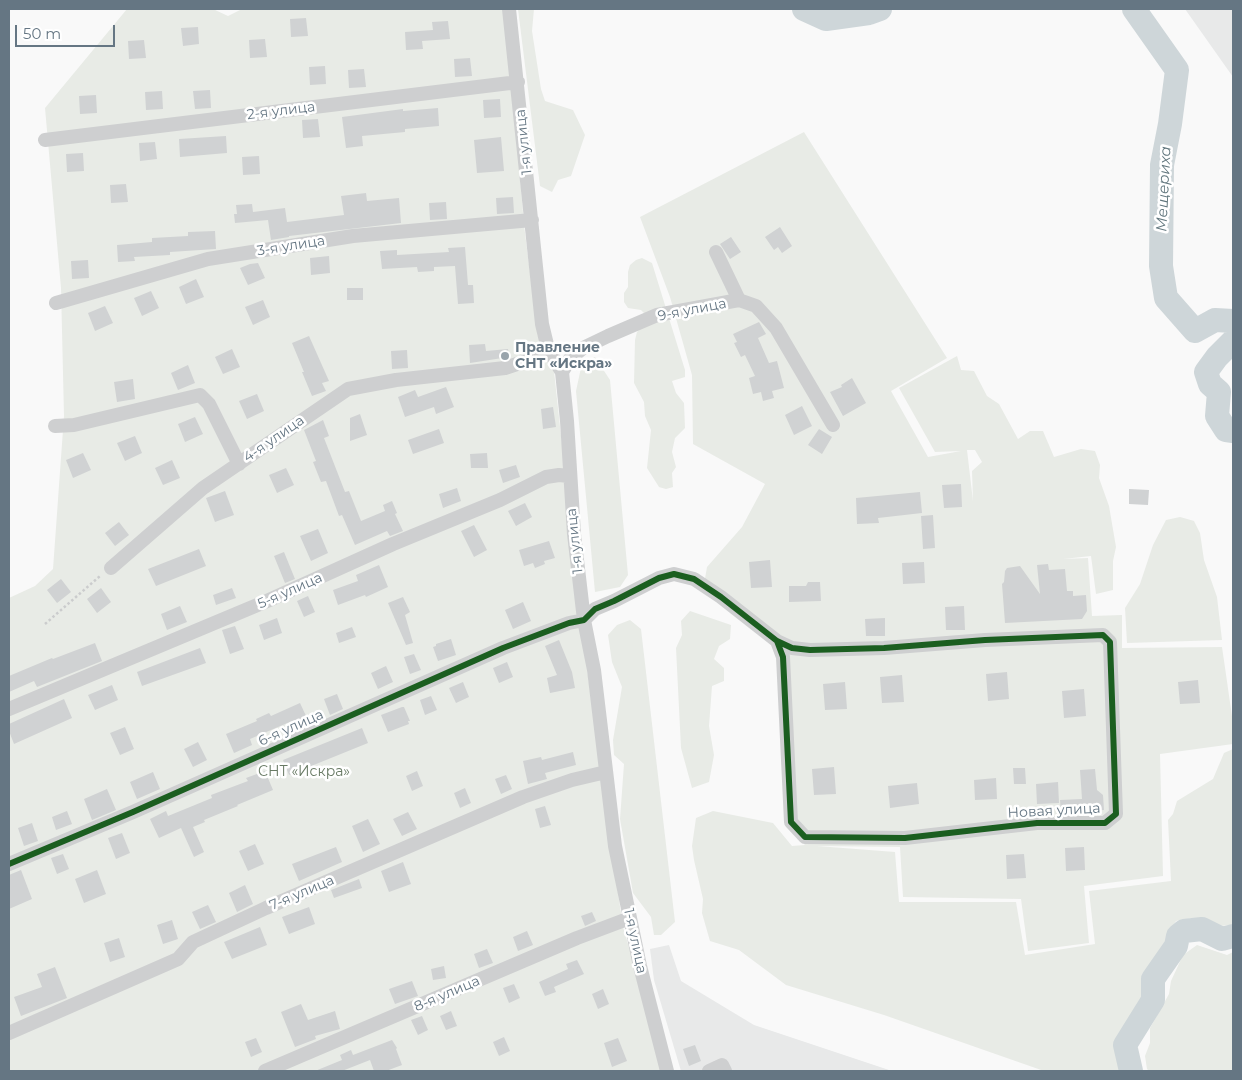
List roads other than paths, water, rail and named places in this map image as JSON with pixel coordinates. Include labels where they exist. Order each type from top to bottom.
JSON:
[{"type":"street","name":"1-я улица","points":[[509,9],[542,324],[548,349],[562,372],[567,421],[569,476],[584,620],[594,670],[615,846],[640,966],[667,1071]]},
{"type":"street","name":"2-я улица","points":[[45,140],[518,82]]},
{"type":"street","name":"3-я улица","points":[[56,303],[208,259],[353,236],[532,220]]},
{"type":"street","points":[[716,252],[740,300]]},
{"type":"street","name":"9-я улица","points":[[562,372],[570,358],[584,348],[657,316],[740,300],[756,306],[776,328],[833,425]]},
{"type":"street","name":"4-я улица","points":[[111,568],[203,488],[348,389],[396,380],[505,368],[526,361],[548,349]]},
{"type":"street","points":[[54,426],[74,425],[200,395],[209,404],[239,464]]},
{"type":"street","name":"5-я улица","points":[[9,708],[267,601],[393,544],[500,500],[546,477],[569,476]]},
{"type":"street","name":"Новая улица","points":[[584,620],[595,609],[659,578],[674,574],[694,579],[721,597],[777,641],[792,648],[852,650],[985,640],[1103,635],[1110,642],[1116,814],[1105,823],[1037,823],[905,838],[805,837],[791,822],[783,656],[777,641]]},
{"type":"street","name":"6-я улица","points":[[9,864],[142,808],[503,648],[570,623],[584,620]]},
{"type":"street","name":"7-я улица","points":[[9,1033],[178,960],[193,942],[266,908],[523,798],[572,780],[606,772]]},
{"type":"street","name":"8-я улица","points":[[265,1071],[577,938],[630,918]]},
{"type":"street","points":[[709,1071],[722,1065],[725,1071]]},
{"type":"waterway","name":"Мещериха","points":[[804,9],[826,19],[869,13],[880,9]]},
{"type":"waterway","name":"Мещериха","points":[[1134,9],[1177,70],[1170,124],[1162,165],[1161,266],[1166,298],[1195,331],[1215,320],[1233,321]]},
{"type":"waterway","name":"Мещериха","points":[[1233,341],[1217,357],[1206,372],[1210,384],[1219,392],[1217,416],[1226,430],[1233,431]]},
{"type":"waterway","name":"Мещериха","points":[[1131,1071],[1125,1045],[1153,1000],[1153,979],[1176,946],[1178,936],[1184,931],[1202,929],[1222,939],[1233,936]]},
{"type":"place","name":"Правление СНТ «Искра»","points":[[505,356]]},
{"type":"park label","name":"СНТ «Искра»","points":[[304,772]]}]
